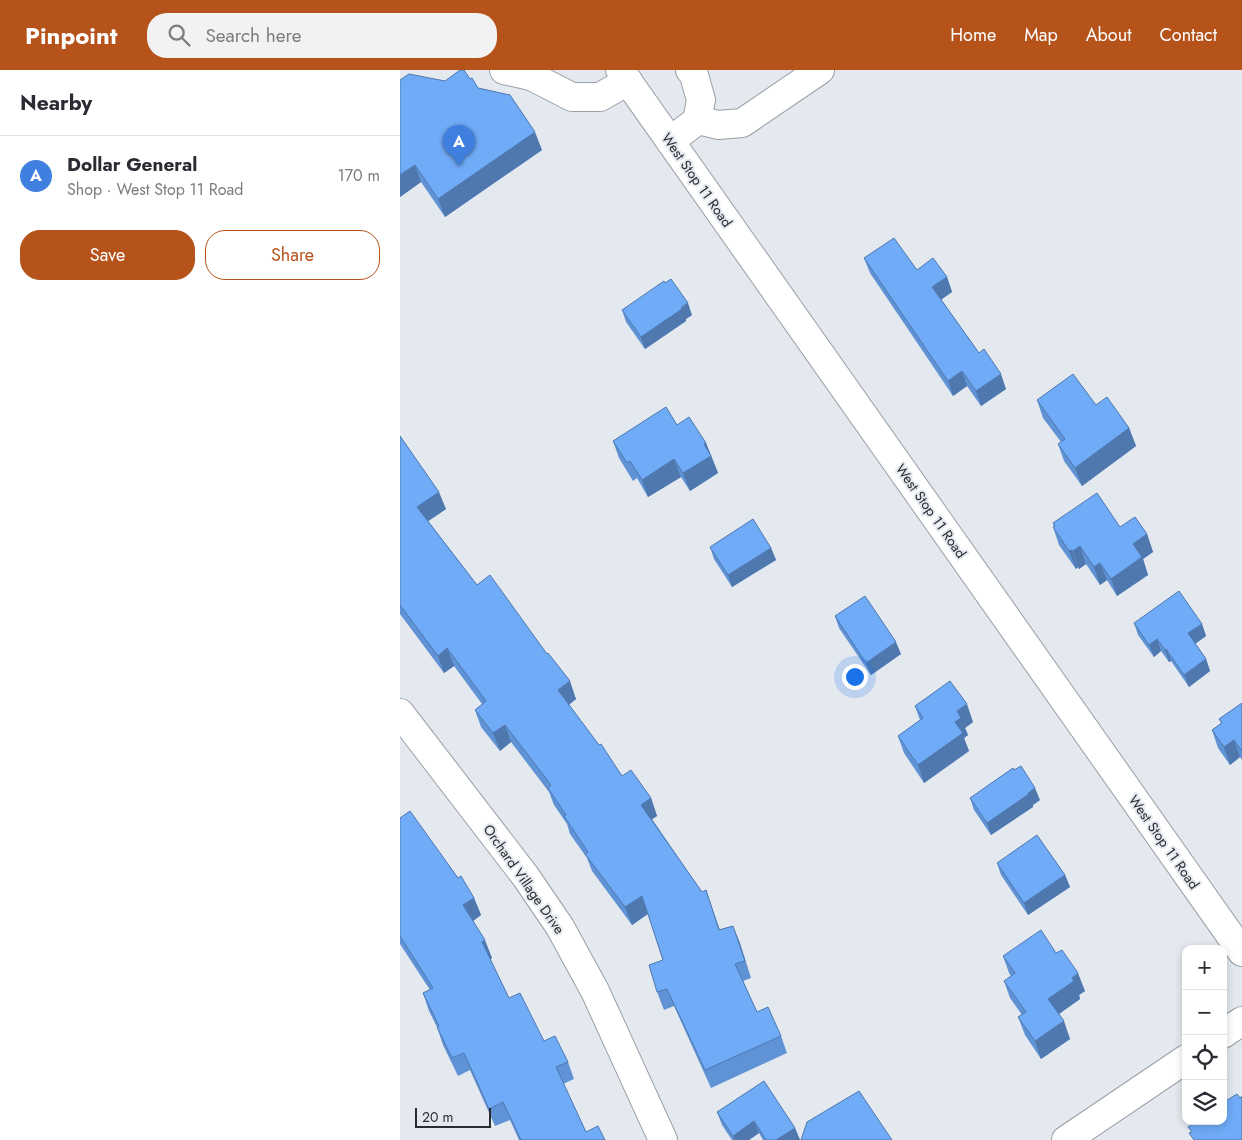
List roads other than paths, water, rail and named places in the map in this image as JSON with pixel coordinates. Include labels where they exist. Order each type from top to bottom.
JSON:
[{"type":"street","points":[[504,70],[531,76],[572,96],[600,97],[624,76]]},
{"type":"street","points":[[670,141],[708,123],[742,122],[820,70]]},
{"type":"street","points":[[693,71],[708,123]]},
{"type":"street","name":"West Stop 11 Road","points":[[624,76],[1242,952]]},
{"type":"street","name":"Orchard Village Drive","points":[[400,713],[526,877],[560,927],[595,991],[663,1140]]},
{"type":"street","points":[[1227,1031],[1242,1022]]},
{"type":"street","points":[[1066,1140],[1182,1062]]},
{"type":"place","name":"Dollar General","points":[[459,166]]}]
